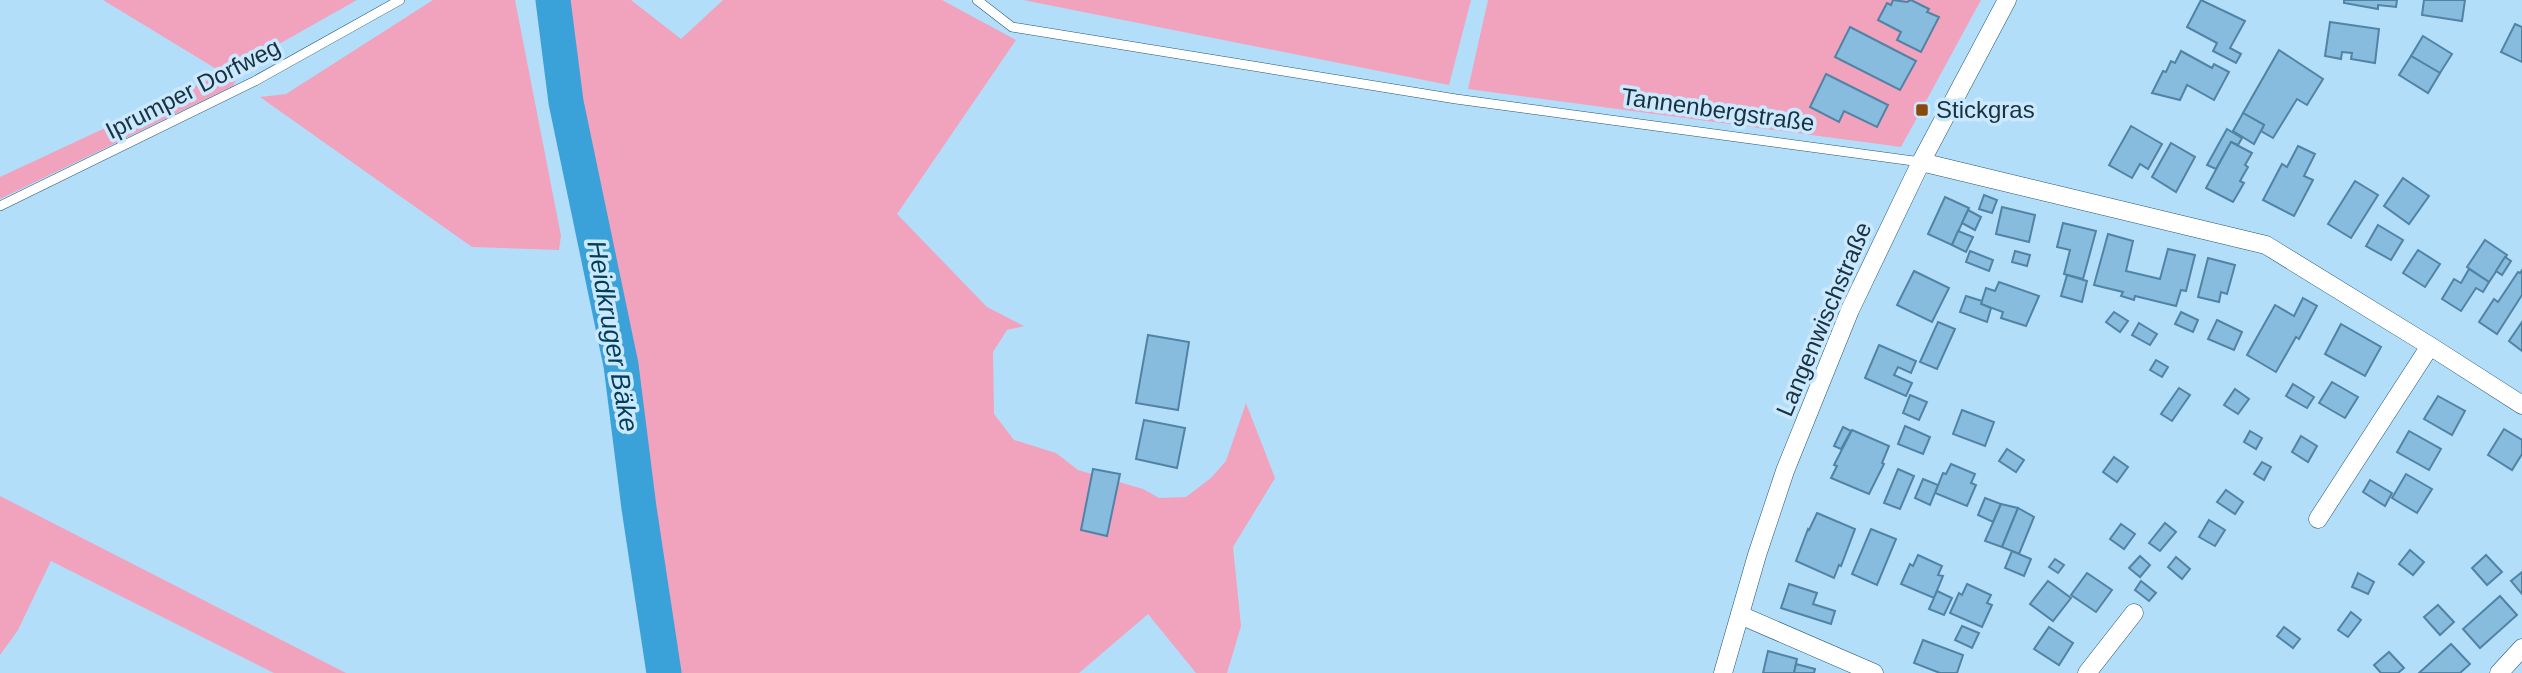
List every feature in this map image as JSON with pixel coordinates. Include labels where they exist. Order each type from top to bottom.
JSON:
[{"type":"street","name":"Langenwischstraße","points":[[1723,673],[1757,555],[1790,459],[1850,310],[1921,162],[2007,0]]},
{"type":"street","name":"Tannenbergstraße","points":[[1921,162],[2266,245],[2522,405]]},
{"type":"street","points":[[2318,519],[2431,346]]},
{"type":"street","points":[[2087,673],[2134,613]]},
{"type":"street","points":[[1740,615],[1874,673]]},
{"type":"street","points":[[2499,673],[2522,648]]},
{"type":"lane","name":"Iprumper Dorfweg","points":[[0,206],[256,81],[400,0]]},
{"type":"lane","name":"Tannenbergstraße","points":[[977,0],[1012,27],[1456,99],[1921,162]]},
{"type":"shaded area","points":[[103,0],[357,0],[245,63],[233,86],[0,199],[0,177],[223,73]]},
{"type":"shaded area","points":[[433,0],[515,0],[561,236],[559,250],[472,247],[260,97],[286,94]]},
{"type":"shaded area","points":[[554,0],[631,0],[681,39],[723,0],[942,0],[1016,40],[897,214],[987,307],[1024,326],[1007,330],[993,352],[994,414],[1014,440],[1056,453],[1078,470],[1143,489],[1159,498],[1186,497],[1211,478],[1226,461],[1246,403],[1275,478],[1233,547],[1241,626],[1227,673],[1196,673],[1148,614],[1079,673],[667,673],[623,362],[568,99]]},
{"type":"shaded area","points":[[1023,0],[1471,0],[1449,85]]},
{"type":"shaded area","points":[[1488,0],[1981,0],[1901,147],[1468,89]]},
{"type":"shaded area","points":[[0,496],[346,673],[274,673],[51,561],[18,630],[0,655]]},
{"type":"building","points":[[1893,0],[1911,0],[1939,17],[1921,52],[1897,40],[1901,32],[1878,20],[1887,3],[1891,5]]},
{"type":"building","points":[[2201,0],[2245,21],[2230,48],[2241,54],[2236,63],[2213,51],[2217,43],[2187,27]]},
{"type":"building","points":[[2344,0],[2397,0],[2396,7],[2378,5],[2378,9],[2344,3]]},
{"type":"building","points":[[2424,0],[2465,0],[2462,21],[2422,15]]},
{"type":"building","points":[[2330,22],[2379,29],[2375,63],[2351,59],[2352,53],[2342,52],[2341,59],[2325,56]]},
{"type":"building","points":[[2515,24],[2522,27],[2522,62],[2501,52]]},
{"type":"building","points":[[1850,27],[1916,61],[1900,90],[1835,57]]},
{"type":"building","points":[[2423,36],[2452,54],[2440,73],[2411,56]]},
{"type":"building","points":[[2279,50],[2323,79],[2307,105],[2297,99],[2273,138],[2261,131],[2264,125],[2243,113]]},
{"type":"building","points":[[2181,51],[2212,68],[2214,64],[2229,72],[2214,100],[2187,85],[2180,100],[2152,93],[2163,71],[2166,72],[2171,61],[2175,63]]},
{"type":"building","points":[[2411,56],[2440,73],[2428,93],[2399,75]]},
{"type":"building","points":[[1826,74],[1888,105],[1877,127],[1844,111],[1839,122],[1810,107]]},
{"type":"building","points":[[2243,113],[2264,125],[2254,144],[2233,131]]},
{"type":"building","points":[[2131,126],[2162,144],[2148,169],[2140,164],[2132,178],[2109,165]]},
{"type":"building","points":[[2227,129],[2242,138],[2238,145],[2231,142],[2216,169],[2207,165]]},
{"type":"building","points":[[2231,142],[2252,153],[2240,181],[2244,183],[2233,202],[2206,188]]},
{"type":"building","points":[[2171,143],[2195,157],[2176,192],[2152,177]]},
{"type":"building","points":[[2298,146],[2315,154],[2304,176],[2313,180],[2294,216],[2263,200],[2282,164],[2287,167]]},
{"type":"building","points":[[2403,178],[2429,196],[2409,224],[2384,206]]},
{"type":"building","points":[[2355,181],[2378,195],[2351,238],[2328,224]]},
{"type":"building","points":[[1984,195],[1997,200],[1992,213],[1979,209]]},
{"type":"building","points":[[1945,197],[1969,208],[1952,245],[1928,234]]},
{"type":"building","points":[[2002,207],[2035,215],[2029,242],[1996,234]]},
{"type":"building","points":[[1968,210],[1981,217],[1975,230],[1962,223]]},
{"type":"building","points":[[2063,223],[2096,231],[2083,279],[2064,274],[2070,250],[2057,247]]},
{"type":"building","points":[[2378,225],[2403,240],[2391,260],[2366,246]]},
{"type":"building","points":[[1958,231],[1973,237],[1966,252],[1952,245]]},
{"type":"building","points":[[2108,234],[2133,241],[2126,271],[2160,279],[2168,249],[2195,255],[2186,291],[2181,290],[2176,306],[2135,296],[2134,300],[2121,296],[2123,292],[2094,285]]},
{"type":"building","points":[[2485,240],[2507,255],[2489,282],[2467,267]]},
{"type":"building","points":[[2418,250],[2440,264],[2425,287],[2403,273]]},
{"type":"building","points":[[1970,251],[1993,260],[1989,271],[1966,262]]},
{"type":"building","points":[[2015,251],[2030,255],[2027,266],[2012,262]]},
{"type":"building","points":[[2505,257],[2511,261],[2502,275],[2496,271]]},
{"type":"building","points":[[2208,258],[2235,265],[2227,294],[2221,292],[2219,302],[2198,297]]},
{"type":"building","points":[[2469,269],[2489,282],[2483,292],[2476,288],[2461,311],[2442,299],[2454,279],[2461,283]]},
{"type":"building","points":[[2522,270],[2522,295],[2497,334],[2479,322],[2494,299],[2498,302]]},
{"type":"building","points":[[1914,271],[1949,288],[1932,322],[1897,305]]},
{"type":"building","points":[[2067,275],[2087,281],[2082,302],[2061,296]]},
{"type":"building","points":[[1999,282],[2039,296],[2026,326],[2001,318],[2003,312],[1981,304],[1986,288],[1995,291]]},
{"type":"building","points":[[1966,296],[1982,301],[1981,304],[1991,308],[1987,322],[1960,312]]},
{"type":"building","points":[[2303,298],[2317,306],[2299,339],[2296,337],[2276,372],[2247,355],[2275,305],[2294,316]]},
{"type":"building","points":[[2114,312],[2128,321],[2120,332],[2106,322]]},
{"type":"building","points":[[2181,312],[2198,320],[2193,332],[2175,324]]},
{"type":"building","points":[[2217,320],[2242,332],[2234,350],[2208,339]]},
{"type":"building","points":[[1938,322],[1955,329],[1937,369],[1920,362]]},
{"type":"building","points":[[2522,322],[2522,351],[2509,341]]},
{"type":"building","points":[[2139,323],[2157,334],[2150,345],[2132,335]]},
{"type":"building","points":[[2341,324],[2381,347],[2365,376],[2325,354]]},
{"type":"building","points":[[1148,335],[1189,342],[1178,410],[1136,403]]},
{"type":"building","points":[[1879,345],[1916,361],[1911,373],[1898,367],[1894,375],[1912,383],[1906,396],[1865,378]]},
{"type":"building","points":[[2156,360],[2168,367],[2162,377],[2150,370]]},
{"type":"building","points":[[2332,382],[2358,397],[2345,418],[2319,403]]},
{"type":"building","points":[[2293,384],[2314,397],[2307,408],[2286,396]]},
{"type":"building","points":[[2179,388],[2190,395],[2172,421],[2161,414]]},
{"type":"building","points":[[2235,389],[2249,399],[2238,414],[2224,405]]},
{"type":"building","points":[[1910,395],[1927,402],[1919,420],[1903,413]]},
{"type":"building","points":[[2438,396],[2465,411],[2452,435],[2424,419]]},
{"type":"building","points":[[1962,410],[1994,422],[1985,446],[1953,434]]},
{"type":"building","points":[[1144,420],[1185,428],[1177,468],[1136,459]]},
{"type":"building","points":[[1905,426],[1930,437],[1923,454],[1898,444]]},
{"type":"building","points":[[1843,427],[1851,431],[1841,449],[1834,446]]},
{"type":"building","points":[[2504,429],[2522,440],[2522,454],[2512,470],[2488,455]]},
{"type":"building","points":[[1852,430],[1889,446],[1882,463],[1884,464],[1869,494],[1831,478],[1837,466],[1834,465]]},
{"type":"building","points":[[2250,431],[2262,438],[2256,449],[2244,442]]},
{"type":"building","points":[[2409,431],[2441,449],[2429,470],[2397,452]]},
{"type":"building","points":[[2301,436],[2317,446],[2308,462],[2292,452]]},
{"type":"building","points":[[2007,449],[2024,460],[2016,472],[1999,461]]},
{"type":"building","points":[[2114,457],[2128,467],[2117,482],[2103,472]]},
{"type":"building","points":[[2262,462],[2271,467],[2264,480],[2254,474]]},
{"type":"building","points":[[1951,464],[1975,474],[1971,483],[1976,485],[1967,506],[1935,493],[1943,473],[1946,474]]},
{"type":"building","points":[[1093,469],[1120,474],[1107,536],[1081,530]]},
{"type":"building","points":[[1898,469],[1914,476],[1900,509],[1884,503]]},
{"type":"building","points":[[2406,474],[2432,489],[2417,513],[2392,498]]},
{"type":"building","points":[[1923,479],[1938,485],[1930,505],[1915,498]]},
{"type":"building","points":[[2370,480],[2392,493],[2385,506],[2363,492]]},
{"type":"building","points":[[2226,490],[2243,502],[2235,514],[2217,502]]},
{"type":"building","points":[[1985,498],[2001,504],[1993,522],[1978,515]]},
{"type":"building","points":[[2001,504],[2018,508],[2002,547],[1985,541]]},
{"type":"building","points":[[2018,508],[2034,517],[2019,554],[2002,547]]},
{"type":"building","points":[[1817,513],[1855,529],[1834,578],[1796,561]]},
{"type":"building","points":[[2209,520],[2225,530],[2215,546],[2199,537]]},
{"type":"building","points":[[2165,523],[2176,532],[2160,551],[2149,543]]},
{"type":"building","points":[[2121,524],[2135,534],[2124,549],[2110,539]]},
{"type":"building","points":[[1871,529],[1896,539],[1877,585],[1852,574]]},
{"type":"building","points":[[2410,550],[2424,562],[2413,575],[2399,564]]},
{"type":"building","points":[[2012,551],[2031,559],[2024,576],[2005,568]]},
{"type":"building","points":[[1918,555],[1942,566],[1938,575],[1943,576],[1934,598],[1901,584],[1910,564],[1913,566]]},
{"type":"building","points":[[2486,555],[2502,572],[2487,585],[2472,568]]},
{"type":"building","points":[[2140,556],[2150,565],[2140,577],[2129,568]]},
{"type":"building","points":[[2176,557],[2190,569],[2182,579],[2168,567]]},
{"type":"building","points":[[2055,559],[2064,565],[2058,573],[2049,567]]},
{"type":"building","points":[[2522,572],[2522,594],[2511,581]]},
{"type":"building","points":[[2087,573],[2112,590],[2096,612],[2071,595]]},
{"type":"building","points":[[2358,573],[2374,582],[2368,594],[2352,587]]},
{"type":"building","points":[[2048,581],[2071,598],[2053,621],[2030,604]]},
{"type":"building","points":[[2141,581],[2156,593],[2149,601],[2135,590]]},
{"type":"building","points":[[1789,584],[1817,593],[1813,604],[1835,611],[1831,624],[1781,608]]},
{"type":"building","points":[[1967,584],[1991,595],[1987,603],[1992,605],[1982,627],[1950,613],[1959,593],[1962,595]]},
{"type":"building","points":[[1937,591],[1952,598],[1944,615],[1929,609]]},
{"type":"building","points":[[2500,596],[2517,615],[2480,648],[2463,629]]},
{"type":"building","points":[[2438,605],[2454,622],[2440,635],[2424,617]]},
{"type":"building","points":[[2351,612],[2361,620],[2348,637],[2338,630]]},
{"type":"building","points":[[1962,626],[1979,633],[1972,648],[1955,640]]},
{"type":"building","points":[[2049,627],[2073,643],[2059,665],[2034,649]]},
{"type":"building","points":[[2284,627],[2300,639],[2293,648],[2277,636]]},
{"type":"building","points":[[1923,640],[1963,655],[1957,673],[1940,673],[1914,663]]},
{"type":"building","points":[[2451,644],[2470,664],[2460,673],[2419,673]]},
{"type":"building","points":[[1768,651],[1797,659],[1794,673],[1763,673]]},
{"type":"building","points":[[2389,652],[2404,668],[2398,673],[2381,673],[2374,665]]},
{"type":"building","points":[[1796,664],[1815,669],[1814,673],[1794,673]]},
{"type":"waterway","name":"Heidkruger Bäke","points":[[553,0],[566,102],[621,365],[664,673]]},
{"type":"place","name":"Stickgras","points":[[1922,110]]}]
